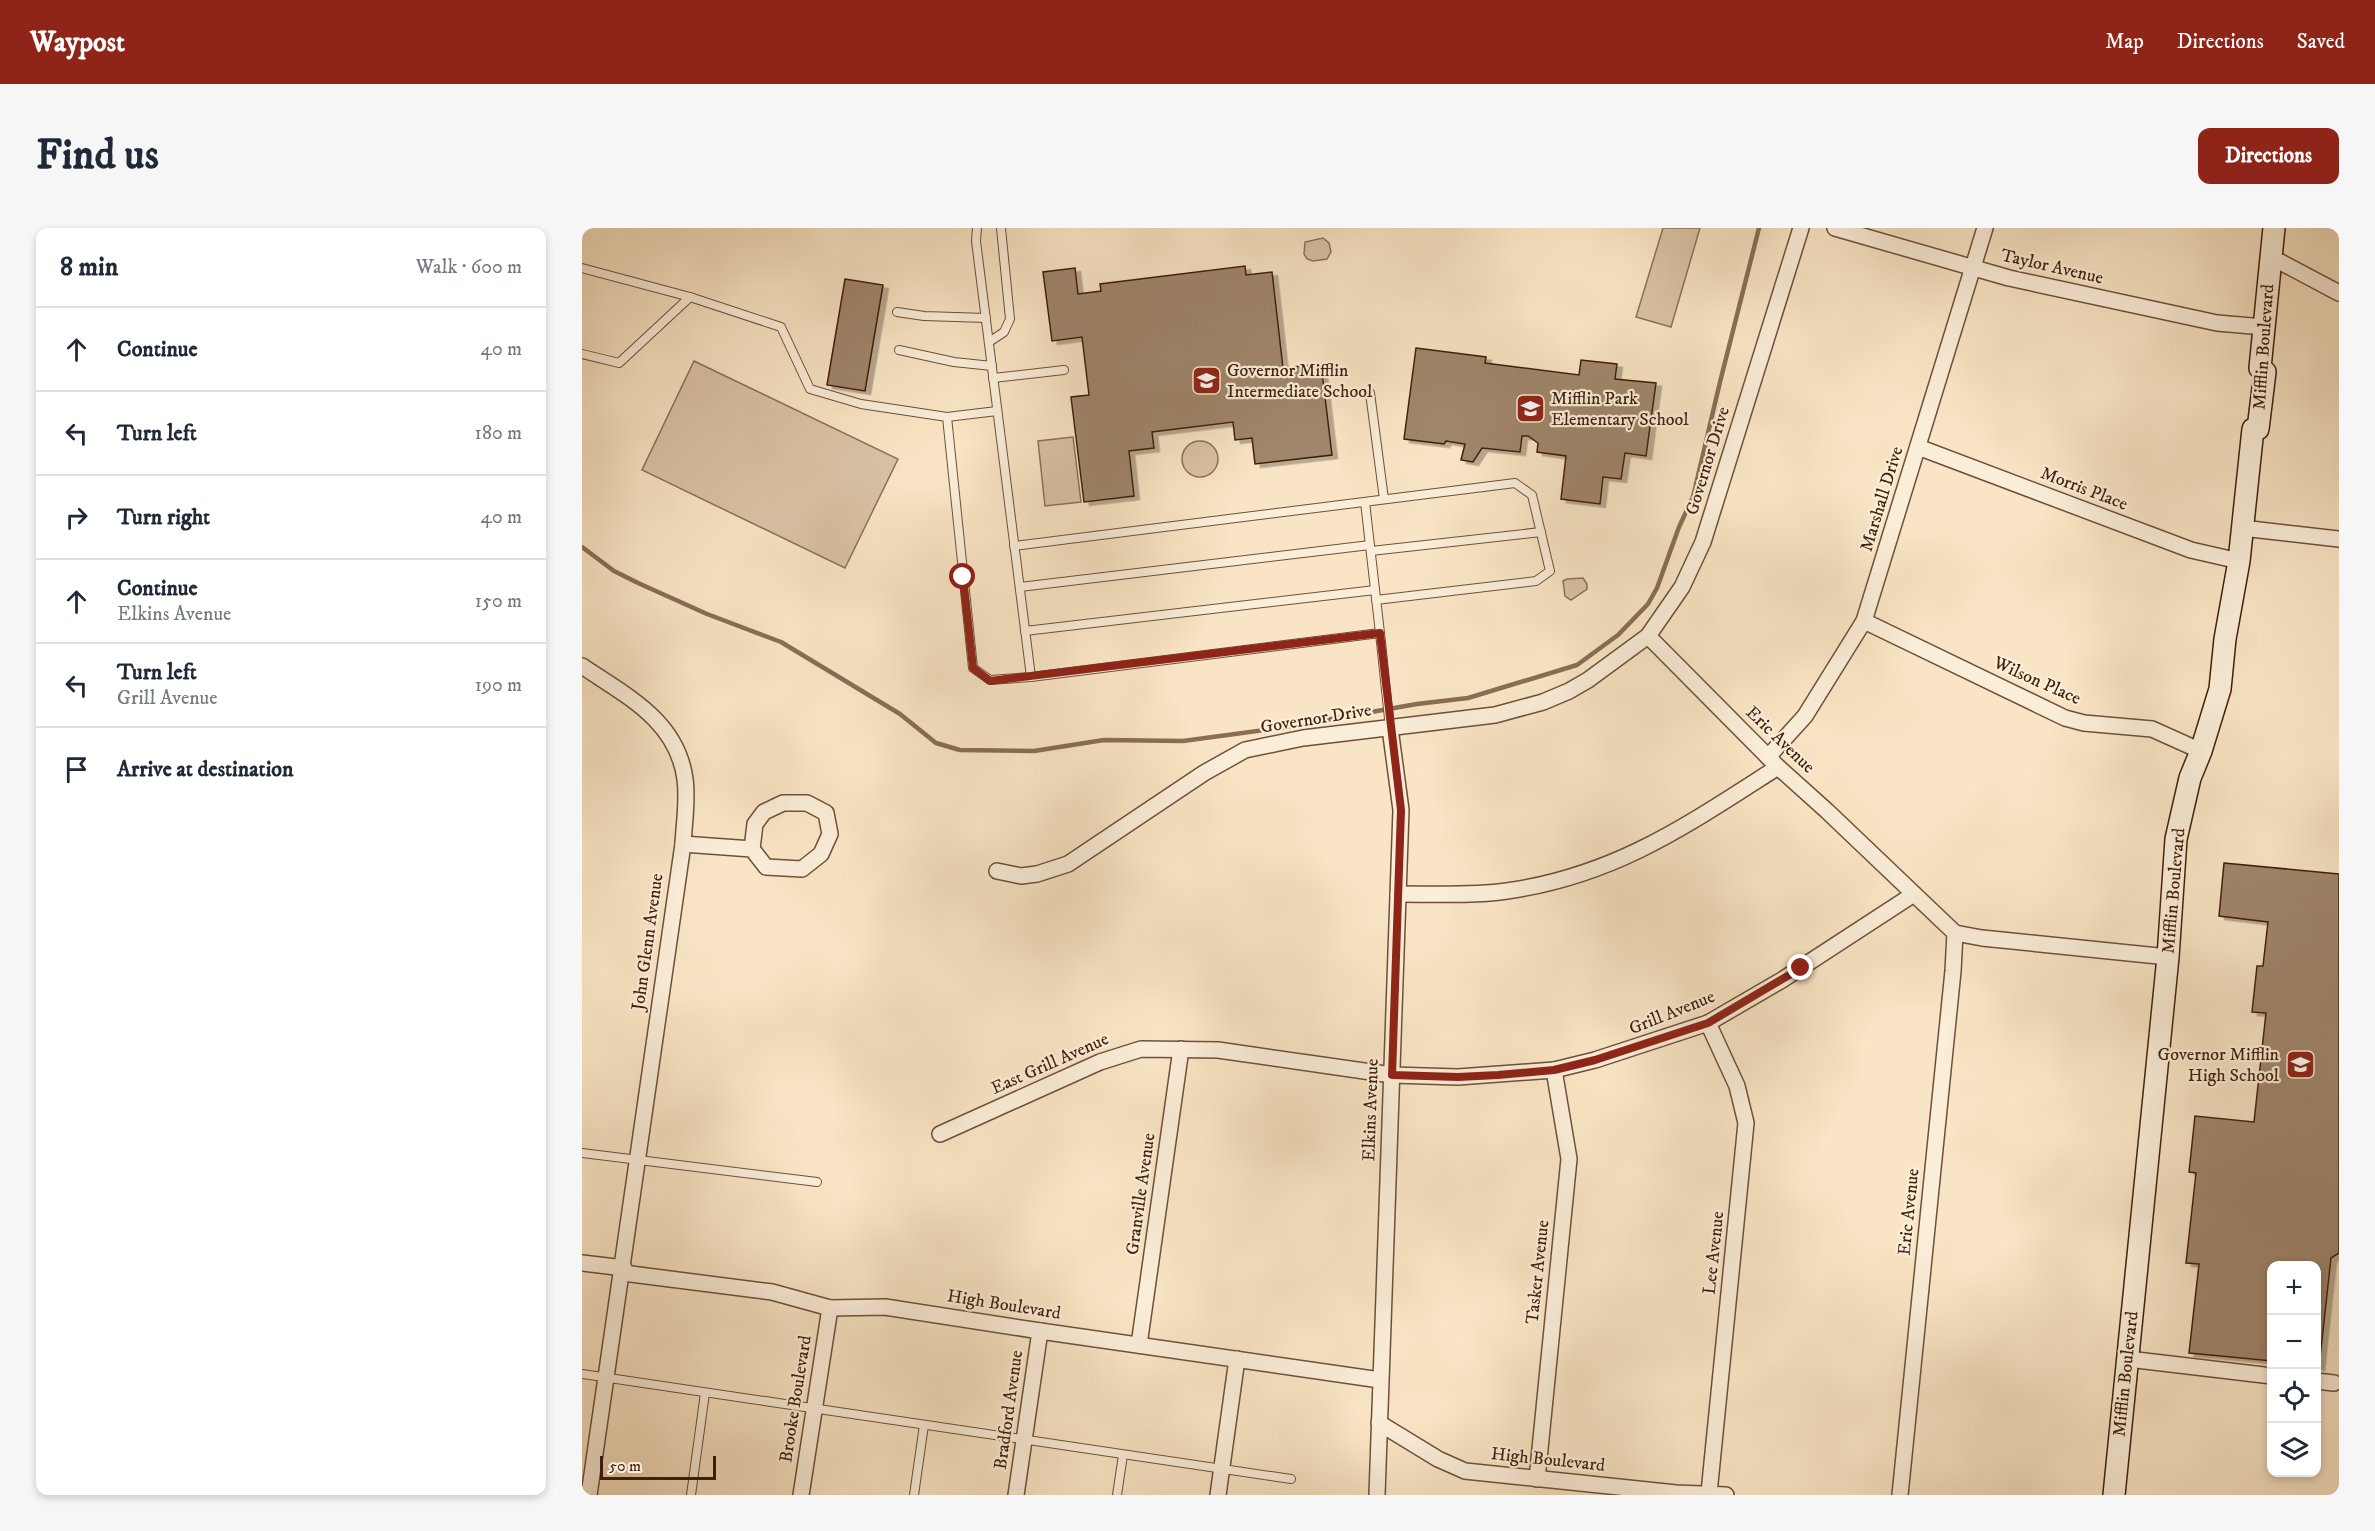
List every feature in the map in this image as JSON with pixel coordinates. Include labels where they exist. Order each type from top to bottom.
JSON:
[{"type":"street","name":"Governor Drive","points":[[997,871],[1022,876],[1037,874],[1068,864],[1204,773],[1245,750],[1265,744],[1303,738],[1471,719],[1543,702],[1588,680],[1648,636],[1682,587],[1703,542],[1801,228]]},
{"type":"street","name":"Taylor Avenue","points":[[1835,228],[2009,278],[2217,323],[2264,327]]},
{"type":"street","name":"Marshall Drive","points":[[1398,894],[1468,894],[1505,891],[1538,886],[1600,869],[1635,854],[1680,829],[1773,762],[1805,716],[1864,621],[1985,228]]},
{"type":"street","name":"Mifflin Boulevard","points":[[2114,1495],[2168,957],[2176,839],[2190,778],[2220,689],[2225,639],[2239,561],[2253,429],[2258,429],[2265,372],[2260,369],[2274,228]]},
{"type":"street","points":[[2271,257],[2339,293]]},
{"type":"street","name":"Morris Place","points":[[1918,447],[2191,550],[2239,561]]},
{"type":"street","points":[[2242,528],[2339,539]]},
{"type":"street","name":"Wilson Place","points":[[1864,621],[2065,718],[2084,723],[2152,729],[2201,751]]},
{"type":"street","name":"Eric Avenue","points":[[1648,636],[1773,762],[1914,894]]},
{"type":"street","name":"John Glenn Avenue","points":[[582,666],[642,707],[663,725],[678,753],[685,779],[682,844],[590,1495]]},
{"type":"street","name":"Elkins Avenue","points":[[1377,1495],[1401,810],[1390,728]]},
{"type":"street","points":[[682,844],[752,849],[766,867],[802,868],[821,854],[830,834],[826,813],[807,802],[783,803],[764,812],[755,824],[752,849]]},
{"type":"street","points":[[1914,894],[1955,933],[1982,938],[2168,957]]},
{"type":"street","name":"Grill Avenue","points":[[1181,1049],[1218,1050],[1392,1075],[1458,1077],[1554,1070],[1624,1052],[1708,1023],[1782,980],[1914,894]]},
{"type":"street","name":"Eric Avenue","points":[[1900,1495],[1955,933]]},
{"type":"street","name":"Lee Avenue","points":[[1708,1023],[1737,1086],[1746,1123],[1709,1493]]},
{"type":"street","name":"East Grill Avenue","points":[[940,1134],[1119,1054],[1141,1049],[1181,1049]]},
{"type":"street","name":"Granville Avenue","points":[[1139,1345],[1181,1049]]},
{"type":"street","name":"Tasker Avenue","points":[[1538,1479],[1569,1159],[1554,1070]]},
{"type":"street","name":"High Boulevard","points":[[582,1263],[772,1292],[830,1308],[885,1307],[1380,1380]]},
{"type":"street","name":"Brooke Boulevard","points":[[801,1495],[830,1308]]},
{"type":"street","name":"Bradford Avenue","points":[[1016,1495],[1040,1331]]},
{"type":"street","points":[[1218,1495],[1237,1359]]},
{"type":"street","points":[[2128,1359],[2267,1376]]},
{"type":"street","points":[[2321,1382],[2336,1384]]},
{"type":"street","name":"High Boulevard","points":[[1379,1423],[1438,1459],[1465,1471],[1676,1493],[1726,1495]]},
{"type":"lane","points":[[977,228],[976,241],[1031,677]]},
{"type":"lane","points":[[989,342],[1004,332],[1010,319],[1001,228]]},
{"type":"lane","points":[[582,268],[690,297],[781,327],[810,389],[861,404],[946,417],[998,411]]},
{"type":"lane","points":[[582,354],[619,363],[690,297]]},
{"type":"lane","points":[[897,312],[924,316],[986,318]]},
{"type":"lane","points":[[899,350],[954,362],[992,366]]},
{"type":"lane","points":[[993,378],[1064,370]]},
{"type":"lane","points":[[1370,393],[1384,499]]},
{"type":"lane","points":[[946,417],[973,668],[990,681],[1380,633]]},
{"type":"lane","points":[[1014,546],[1515,483],[1533,495],[1550,571],[1536,581],[1376,600]]},
{"type":"lane","points":[[1365,502],[1390,728]]},
{"type":"lane","points":[[1020,587],[1371,548],[1541,532]]},
{"type":"lane","points":[[1025,631],[1375,590]]},
{"type":"lane","points":[[582,1153],[817,1182]]},
{"type":"lane","points":[[582,1374],[1291,1479]]},
{"type":"lane","points":[[691,1495],[705,1393]]},
{"type":"lane","points":[[914,1495],[924,1425]]},
{"type":"lane","points":[[1117,1495],[1123,1455]]},
{"type":"shaded area","points":[[1663,228],[1700,228],[1671,327],[1636,317]]},
{"type":"shaded area","points":[[1323,238],[1329,243],[1331,252],[1327,259],[1313,261],[1307,259],[1304,254],[1305,242]]},
{"type":"shaded area","points":[[694,361],[898,459],[845,568],[642,470]]},
{"type":"shaded area","points":[[1073,437],[1081,502],[1045,506],[1038,441]]},
{"type":"shaded area","points":[[1200,441],[1213,446],[1218,459],[1213,472],[1200,477],[1187,472],[1182,459],[1187,446]]},
{"type":"shaded area","points":[[1583,578],[1587,589],[1571,600],[1565,596],[1563,581]]},
{"type":"building","name":"Governor Mifflin Intermediate School","points":[[1245,266],[1246,275],[1272,272],[1283,368],[1321,364],[1332,455],[1255,464],[1252,438],[1235,440],[1233,422],[1152,432],[1154,448],[1129,451],[1134,496],[1084,502],[1071,397],[1089,395],[1082,337],[1052,341],[1043,272],[1075,268],[1078,294],[1101,291],[1100,284]]},
{"type":"building","points":[[845,279],[883,285],[865,391],[827,385]]},
{"type":"building","name":"Mifflin Park Elementary School","points":[[1416,348],[1486,357],[1485,363],[1579,375],[1581,360],[1617,364],[1615,379],[1656,383],[1646,456],[1625,453],[1621,479],[1603,477],[1600,504],[1561,499],[1566,456],[1537,452],[1538,443],[1528,436],[1522,436],[1520,452],[1482,448],[1473,462],[1461,460],[1465,444],[1404,439]]},
{"type":"building","name":"Governor Mifflin High School","points":[[2224,863],[2339,874],[2339,1253],[2331,1258],[2321,1349],[2321,1261],[2267,1261],[2267,1361],[2189,1353],[2199,1264],[2186,1263],[2196,1173],[2189,1172],[2195,1116],[2254,1122],[2266,1013],[2252,1012],[2257,966],[2263,966],[2268,922],[2219,916]]},
{"type":"waterway","points":[[582,547],[614,571],[638,583],[707,614],[781,642],[900,714],[936,743],[960,750],[1034,751],[1104,740],[1183,741],[1468,698],[1577,665],[1618,635],[1648,604],[1657,588],[1679,527],[1693,497],[1759,228]]},
{"type":"place","name":"Governor Mifflin Intermediate School","points":[[1206,381]]},
{"type":"place","name":"Mifflin Park Elementary School","points":[[1530,409]]},
{"type":"place","name":"Governor Mifflin High School","points":[[2300,1065]]},
{"type":"route","points":[[963,577],[973,668],[990,681],[1380,633],[1401,810],[1392,1075],[1458,1077],[1498,1075],[1554,1070],[1595,1060],[1642,1047],[1708,1023],[1801,968]]}]
